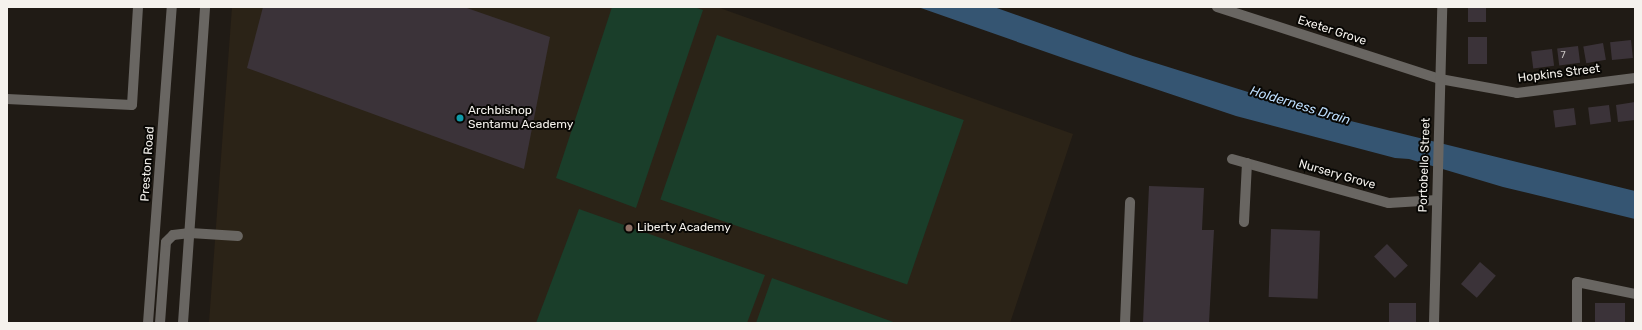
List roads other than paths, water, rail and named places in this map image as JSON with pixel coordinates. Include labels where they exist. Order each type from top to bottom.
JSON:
[{"type":"street","points":[[7,99],[132,105],[138,7]]},
{"type":"street","points":[[161,7],[172,9]]},
{"type":"street","points":[[183,323],[205,7]]},
{"type":"street","name":"Exeter Grove","points":[[1217,7],[1236,10],[1440,79]]},
{"type":"street","name":"Portobello Street","points":[[1434,323],[1442,7]]},
{"type":"street","name":"Preston Road","points":[[148,323],[172,9]]},
{"type":"street","name":"Hopkins Street","points":[[1440,79],[1517,94],[1635,78]]},
{"type":"street","name":"Nursery Grove","points":[[1232,158],[1389,203],[1436,200]]},
{"type":"street","points":[[1244,222],[1247,163]]},
{"type":"street","points":[[1125,323],[1130,202]]},
{"type":"street","points":[[160,323],[166,242],[173,235],[190,233],[238,236]]},
{"type":"street","points":[[1577,323],[1577,282],[1635,294]]},
{"type":"water","points":[[918,7],[994,7],[1133,56],[1302,109],[1635,191],[1635,219],[1503,187],[1409,159],[1395,158],[1236,116]]},
{"type":"place","name":"Archbishop Sentamu Academy","points":[[460,118]]},
{"type":"place","name":"Liberty Academy","points":[[629,228]]},
{"type":"water label","name":"Holderness Drain","points":[[1300,106]]}]
